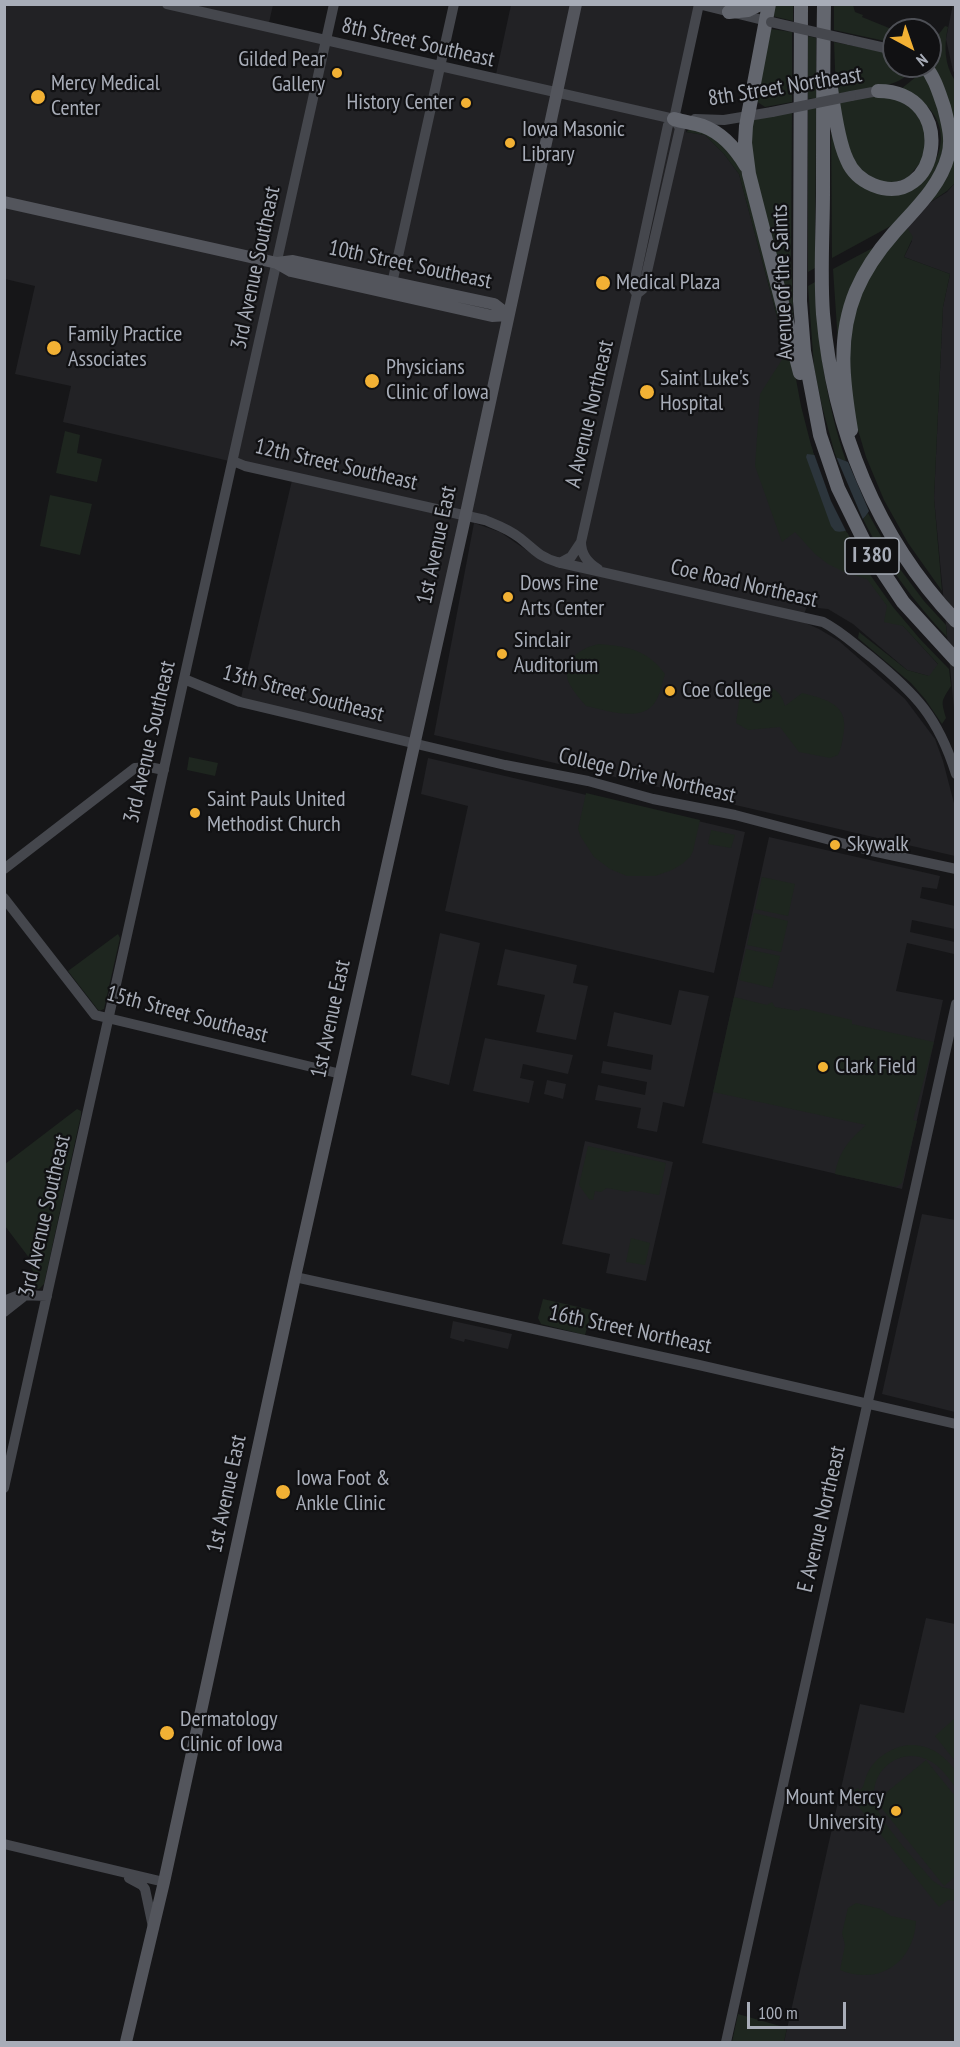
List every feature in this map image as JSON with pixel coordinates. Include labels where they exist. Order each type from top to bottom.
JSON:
[{"type":"highway","points":[[729,12],[748,10],[760,4]]},
{"type":"highway","points":[[769,4],[768,22],[745,135],[748,174],[790,338],[820,435]]},
{"type":"highway","name":"Avenue of the Saints","points":[[801,4],[800,301],[804,351],[820,435],[838,488],[869,550],[903,602],[956,660]]},
{"type":"highway","points":[[824,4],[832,91],[846,159],[854,172],[870,184],[885,188],[902,187],[916,181],[931,165],[938,146],[938,132],[930,113],[919,101],[898,92],[878,91]]},
{"type":"highway","name":"Avenue of the Saints","points":[[824,4],[824,314],[837,407],[854,459],[871,499],[921,581],[956,621]]},
{"type":"highway","points":[[854,459],[842,356],[845,331],[851,305],[870,264],[933,186],[946,163],[950,149],[950,131],[933,78]]},
{"type":"highway","points":[[674,119],[702,126],[717,133],[738,153],[748,174]]},
{"type":"main road","name":"8th Street Southeast","points":[[167,4],[325,42],[556,93]]},
{"type":"main road","name":"3rd Avenue Southeast","points":[[4,1488],[7,1461],[47,1296],[109,1019],[333,4]]},
{"type":"main road","points":[[391,287],[454,4]]},
{"type":"main road","name":"1st Avenue East","points":[[126,2043],[154,1928],[576,4]]},
{"type":"main road","points":[[698,5],[882,47]]},
{"type":"main road","name":"A Avenue Northeast","points":[[581,542],[637,294],[633,288],[641,246],[668,125],[674,119],[698,5]]},
{"type":"main road","name":"8th Street Northeast","points":[[556,93],[674,119],[715,121],[878,91]]},
{"type":"main road","name":"10th Street Southeast","points":[[4,202],[277,263],[291,272],[391,287],[492,316],[508,315]]},
{"type":"main road","name":"12th Street Southeast","points":[[233,461],[245,466],[465,514]]},
{"type":"main road","name":"Coe Road Northeast","points":[[465,514],[504,527],[521,538],[534,552],[560,563],[816,619],[831,626],[903,683],[918,700],[946,743],[956,774]]},
{"type":"main road","points":[[560,563],[571,557],[581,542]]},
{"type":"main road","points":[[581,542],[586,559],[601,571]]},
{"type":"main road","name":"13th Street Southeast","points":[[184,679],[233,700],[413,742]]},
{"type":"main road","name":"College Drive Northeast","points":[[413,742],[505,765],[588,781],[653,799],[735,815],[872,851],[954,868]]},
{"type":"main road","points":[[4,869],[135,768],[149,767],[164,770]]},
{"type":"main road","name":"15th Street Southeast","points":[[4,898],[95,1015],[341,1074]]},
{"type":"main road","name":"E Avenue Northeast","points":[[726,2043],[956,1004]]},
{"type":"main road","name":"16th Street Northeast","points":[[295,1277],[565,1335],[956,1424]]},
{"type":"main road","points":[[4,1312],[29,1294]]},
{"type":"main road","points":[[4,1301],[19,1295],[47,1296]]},
{"type":"main road","points":[[4,1844],[164,1882]]},
{"type":"main road","points":[[109,1868],[144,1887],[154,1928]]},
{"type":"shaded area","points":[[953,4],[956,5],[955,73],[946,39]]},
{"type":"shaded area","points":[[4,5],[273,5],[268,27],[495,79],[511,5],[699,5],[674,119],[686,123],[686,132],[705,135],[724,154],[739,174],[785,355],[837,536],[897,619],[945,672],[943,680],[907,670],[853,624],[828,609],[807,607],[803,616],[549,560],[504,527],[466,515],[413,742],[240,702],[293,476],[63,422],[71,386],[15,374],[35,286],[5,279]]},
{"type":"shaded area","points":[[774,5],[793,5],[793,21],[772,16]]},
{"type":"shaded area","points":[[834,5],[853,5],[855,12],[863,15],[862,17],[882,25],[882,40],[834,30]]},
{"type":"shaded area","points":[[945,26],[948,27],[947,61],[955,81],[955,183],[917,211],[950,161],[935,78],[942,78],[942,30]]},
{"type":"shaded area","points":[[771,29],[792,32],[792,102],[765,107],[756,101]]},
{"type":"shaded area","points":[[808,36],[816,38],[816,98],[808,99]]},
{"type":"shaded area","points":[[834,42],[882,52],[882,78],[903,78],[879,87],[836,94]]},
{"type":"shaded area","points":[[915,78],[929,80],[947,135],[936,173],[898,222],[832,258],[831,108],[838,141],[874,189],[930,171],[937,158],[941,133],[938,122],[924,104],[901,89]]},
{"type":"shaded area","points":[[872,96],[910,99],[934,147],[903,183],[878,183],[853,166],[837,103]]},
{"type":"shaded area","points":[[816,107],[815,268],[808,272],[808,109]]},
{"type":"shaded area","points":[[792,112],[791,258],[794,332],[749,159],[752,120]]},
{"type":"shaded area","points":[[692,128],[710,133],[741,165],[793,363],[811,445],[820,471],[840,519],[871,576],[893,607],[949,669],[951,686],[943,701],[946,718],[942,724],[911,683],[858,638],[859,632],[907,670],[929,676],[938,664],[903,626],[884,622],[887,606],[867,579],[828,564],[815,554],[795,532],[782,542],[755,466],[760,394],[785,355],[781,332],[739,174],[724,154],[705,135],[686,132]]},
{"type":"shaded area","points":[[955,183],[955,720],[934,498],[943,307],[950,274],[904,257],[912,241],[903,230],[917,211],[947,192]]},
{"type":"shaded area","points":[[908,229],[913,237],[904,257],[950,274],[943,307],[934,498],[942,591],[908,543],[884,500],[866,457],[853,413],[848,337],[863,284],[903,230]]},
{"type":"shaded area","points":[[880,244],[838,343],[833,269]]},
{"type":"shaded area","points":[[815,282],[824,373],[833,417],[846,461],[836,458],[814,367],[808,286]]},
{"type":"shaded area","points":[[65,431],[80,435],[77,453],[102,459],[97,482],[56,473]]},
{"type":"shaded area","points":[[807,454],[838,458],[848,462],[869,511],[854,526],[840,532],[835,531],[831,526],[806,457]]},
{"type":"shaded area","points":[[50,495],[92,504],[80,555],[40,546]]},
{"type":"shaded area","points":[[868,513],[897,565],[924,601],[946,625],[947,637],[923,610],[890,566],[863,519]]},
{"type":"shaded area","name":"Coe College","points":[[474,523],[500,532],[532,554],[801,621],[839,641],[905,699],[935,739],[955,807],[955,856],[434,735]]},
{"type":"shaded area","points":[[599,644],[628,648],[644,654],[665,674],[655,702],[647,710],[630,714],[586,706],[575,692],[567,675],[570,662],[574,656],[586,648]]},
{"type":"shaded area","points":[[759,683],[776,690],[785,706],[802,693],[835,705],[843,717],[844,726],[838,755],[830,758],[799,752],[780,727],[748,730],[736,723],[740,695],[753,684]]},
{"type":"shaded area","points":[[189,757],[218,763],[215,776],[187,770]]},
{"type":"shaded area","points":[[428,758],[745,832],[714,973],[445,911],[468,806],[421,794]]},
{"type":"shaded area","points":[[586,793],[700,820],[690,857],[672,870],[655,876],[627,876],[610,869],[594,857],[578,829]]},
{"type":"shaded area","points":[[711,830],[735,835],[731,848],[708,844]]},
{"type":"shaded area","points":[[769,837],[940,876],[937,889],[922,887],[920,898],[955,906],[955,929],[912,920],[910,932],[955,942],[954,954],[907,943],[896,991],[943,1000],[902,1189],[702,1143]]},
{"type":"shaded area","points":[[762,877],[795,884],[788,916],[755,909]]},
{"type":"shaded area","points":[[754,913],[788,921],[781,952],[747,945]]},
{"type":"shaded area","points":[[440,933],[480,943],[449,1085],[411,1075]]},
{"type":"shaded area","points":[[118,934],[120,938],[104,1009],[99,1011],[68,971]]},
{"type":"shaded area","points":[[505,949],[577,965],[573,983],[588,986],[576,1040],[536,1032],[545,995],[497,985]]},
{"type":"shaded area","points":[[746,949],[780,956],[772,988],[739,980]]},
{"type":"shaded area","points":[[679,990],[709,996],[684,1107],[663,1102],[657,1132],[637,1128],[641,1108],[595,1100],[598,1085],[645,1095],[647,1082],[601,1073],[603,1061],[651,1070],[653,1055],[607,1046],[614,1012],[671,1025]]},
{"type":"shaded area","name":"Clark Field","points":[[734,997],[767,1005],[772,1002],[775,1007],[799,1011],[801,1008],[852,1020],[852,1024],[934,1042],[913,1120],[917,1121],[902,1183],[896,1187],[835,1174],[846,1146],[866,1125],[713,1092]]},
{"type":"shaded area","points":[[485,1038],[573,1055],[568,1074],[523,1064],[520,1078],[534,1081],[529,1103],[473,1091]]},
{"type":"shaded area","points":[[547,1080],[566,1084],[563,1099],[544,1094]]},
{"type":"shaded area","points":[[77,1109],[81,1111],[81,1115],[44,1284],[39,1289],[26,1290],[26,1287],[33,1282],[35,1275],[30,1259],[5,1226],[5,1164]]},
{"type":"shaded area","points":[[585,1141],[673,1162],[646,1281],[606,1273],[610,1254],[562,1244]]},
{"type":"shaded area","points":[[588,1146],[666,1163],[659,1195],[607,1188],[601,1192],[595,1191],[593,1200],[589,1199],[579,1185]]},
{"type":"shaded area","points":[[922,1214],[955,1220],[955,1412],[882,1394]]},
{"type":"shaded area","points":[[631,1238],[650,1243],[645,1265],[626,1262]]},
{"type":"shaded area","points":[[543,1299],[592,1310],[585,1335],[541,1324],[538,1318]]},
{"type":"shaded area","points":[[453,1321],[512,1334],[508,1349],[465,1339],[464,1342],[450,1338]]},
{"type":"shaded area","name":"Mount Mercy University","points":[[926,1618],[955,1624],[955,2042],[784,2042],[860,1704],[904,1713]]},
{"type":"shaded area","points":[[955,1718],[955,1761],[935,1736]]},
{"type":"shaded area","points":[[908,1745],[929,1748],[946,1759],[955,1770],[955,1787],[931,1761],[915,1756],[905,1757],[887,1765],[881,1772],[874,1791],[875,1802],[891,1831],[932,1880],[942,1887],[955,1890],[955,1901],[948,1900],[939,1907],[850,1796],[851,1792],[858,1788],[860,1791],[877,1760],[894,1749]]},
{"type":"shaded area","points":[[926,1760],[955,1796],[955,1877],[944,1886],[876,1801]]},
{"type":"shaded area","points":[[856,1903],[881,1909],[891,1916],[916,1921],[909,1949],[901,1959],[880,1973],[854,1974],[840,1970],[845,1945],[842,1933],[848,1908]]},
{"type":"shaded area","points":[[738,2014],[787,2028],[784,2042],[732,2042]]},
{"type":"pier","points":[[813,451],[835,454],[864,522],[847,533],[831,501]]},
{"type":"place","name":"Gilded Pear Gallery","points":[[337,73]]},
{"type":"place","name":"Mercy Medical Center","points":[[38,97]]},
{"type":"place","name":"History Center","points":[[466,103]]},
{"type":"place","name":"Iowa Masonic Library","points":[[510,143]]},
{"type":"place","name":"Medical Plaza","points":[[603,283]]},
{"type":"place","name":"Family Practice Associates","points":[[54,348]]},
{"type":"place","name":"Physicians Clinic of Iowa","points":[[372,381]]},
{"type":"place","name":"Saint Luke's Hospital","points":[[647,392]]},
{"type":"place","name":"Dows Fine Arts Center","points":[[508,597]]},
{"type":"place","name":"Sinclair Auditorium","points":[[502,654]]},
{"type":"place","name":"Coe College","points":[[670,691]]},
{"type":"place","name":"Saint Pauls United Methodist Church","points":[[195,813]]},
{"type":"place","name":"Skywalk","points":[[835,845]]},
{"type":"place","name":"Clark Field","points":[[823,1067]]},
{"type":"place","name":"Iowa Foot & Ankle Clinic","points":[[283,1492]]},
{"type":"place","name":"Dermatology Clinic of Iowa","points":[[167,1733]]},
{"type":"place","name":"Mount Mercy University","points":[[896,1811]]}]
